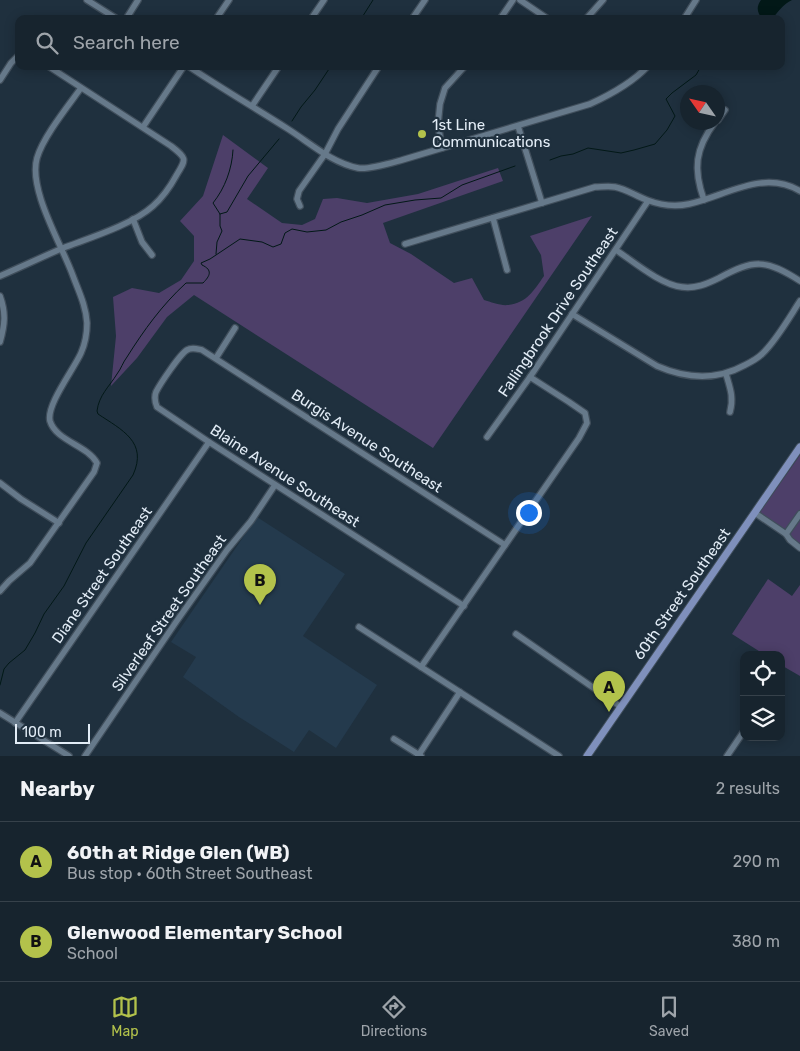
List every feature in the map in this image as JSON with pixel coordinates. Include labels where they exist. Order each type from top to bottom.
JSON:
[{"type":"main road","name":"60th Street Southeast","points":[[587,756],[800,447]]},
{"type":"street","points":[[87,0],[111,15]]},
{"type":"street","points":[[129,15],[138,0]]},
{"type":"street","points":[[219,15],[229,0]]},
{"type":"street","points":[[314,15],[324,0]]},
{"type":"street","points":[[415,15],[425,0]]},
{"type":"street","points":[[503,15],[513,0]]},
{"type":"street","points":[[520,0],[542,15]]},
{"type":"street","points":[[590,15],[603,0]]},
{"type":"street","points":[[687,15],[696,0]]},
{"type":"street","points":[[0,80],[15,59]]},
{"type":"street","points":[[0,276],[133,219],[152,207],[164,194],[183,165],[184,159],[181,153],[54,70]]},
{"type":"street","points":[[143,127],[181,70]]},
{"type":"street","points":[[194,70],[325,154],[341,163],[359,168],[384,165],[590,104],[629,83],[644,70]]},
{"type":"street","points":[[252,106],[276,70]]},
{"type":"street","points":[[300,206],[297,199],[298,191],[325,154],[338,129],[376,70]]},
{"type":"street","points":[[442,148],[438,124],[440,104],[445,88],[461,70]]},
{"type":"street","points":[[0,591],[9,580],[30,562],[94,472],[97,463],[94,457],[61,435],[54,428],[50,420],[50,411],[54,402],[81,354],[87,324],[86,307],[49,220],[38,190],[35,170],[41,148],[81,88]]},
{"type":"street","points":[[518,126],[542,203]]},
{"type":"street","points":[[704,200],[696,169],[699,151],[710,130]]},
{"type":"street","points":[[405,244],[595,187],[614,187],[648,201],[670,206],[704,200],[751,184],[764,182],[782,183],[800,191]]},
{"type":"street","name":"Fallingbrook Drive Southeast","points":[[487,438],[648,201]]},
{"type":"street","points":[[493,218],[508,270]]},
{"type":"street","points":[[133,219],[142,242],[152,255]]},
{"type":"street","points":[[616,250],[666,283],[681,287],[708,284],[741,266],[760,264],[774,266],[800,281]]},
{"type":"street","points":[[0,296],[4,315],[4,327],[0,342]]},
{"type":"street","points":[[572,314],[657,366],[684,376],[703,377],[726,374],[761,355],[800,301]]},
{"type":"street","points":[[216,358],[235,328]]},
{"type":"street","name":"Burgis Avenue Southeast","points":[[194,348],[216,358],[505,545]]},
{"type":"street","name":"Blaine Avenue Southeast","points":[[194,348],[186,350],[156,392],[154,402],[157,407],[464,606]]},
{"type":"street","points":[[726,374],[732,394],[730,412]]},
{"type":"street","points":[[421,667],[587,423],[585,413],[530,377]]},
{"type":"street","name":"Diane Street Southeast","points":[[16,723],[209,442]]},
{"type":"street","points":[[0,483],[59,523]]},
{"type":"street","name":"Silverleaf Street Southeast","points":[[85,756],[176,622],[227,550],[251,521],[275,485]]},
{"type":"street","points":[[755,513],[786,534],[800,548]]},
{"type":"street","points":[[786,534],[800,514]]},
{"type":"street","points":[[359,627],[559,756]]},
{"type":"street","points":[[516,634],[621,707]]},
{"type":"street","points":[[394,739],[419,756],[460,692]]},
{"type":"street","points":[[0,713],[69,756]]},
{"type":"street","points":[[727,756],[740,737]]},
{"type":"shaded area","points":[[761,0],[792,0],[783,6],[775,15],[760,15],[758,5]]},
{"type":"shaded area","points":[[223,135],[268,168],[247,199],[282,223],[302,225],[315,219],[323,199],[337,198],[367,203],[418,194],[498,168],[503,181],[383,223],[390,243],[411,254],[454,283],[472,278],[484,300],[499,304],[515,304],[525,299],[544,276],[541,255],[530,236],[592,216],[433,448],[194,295],[167,317],[137,358],[111,386],[116,336],[113,297],[132,288],[159,293],[181,280],[194,261],[194,236],[180,221],[203,196]]},
{"type":"shaded area","points":[[800,455],[800,545],[757,516]]},
{"type":"shaded area","points":[[257,517],[345,574],[303,636],[377,685],[336,748],[309,730],[294,752],[239,717],[183,677],[196,657],[171,642]]},
{"type":"shaded area","points":[[768,579],[792,596],[800,585],[800,676],[785,667],[785,651],[759,651],[732,634]]},
{"type":"waterway","points":[[364,15],[373,0]]},
{"type":"waterway","points":[[292,121],[328,70]]},
{"type":"waterway","points":[[550,160],[588,148],[621,153],[655,144],[667,130],[675,116],[666,99],[696,75],[699,70]]},
{"type":"waterway","points":[[220,214],[227,212],[248,176],[279,139]]},
{"type":"waterway","points":[[216,254],[217,242],[222,231],[220,214],[213,203],[227,178],[233,150]]},
{"type":"waterway","points":[[0,685],[4,669],[25,650],[44,614],[64,586],[86,543],[133,475],[137,464],[135,445],[130,438],[98,414],[100,400],[140,337],[169,300],[186,283],[203,283],[207,278],[209,271],[201,263],[240,239],[262,242],[273,247],[281,244],[285,233],[292,229],[307,232],[326,230],[341,222],[385,205],[441,198],[462,185],[515,166]]},
{"type":"place","name":"1st Line Communications","points":[[422,134]]},
{"type":"place","name":"Glenwood Elementary School","points":[[260,605]]},
{"type":"place","name":"60th at Ridge Glen (WB)","points":[[609,712]]}]
